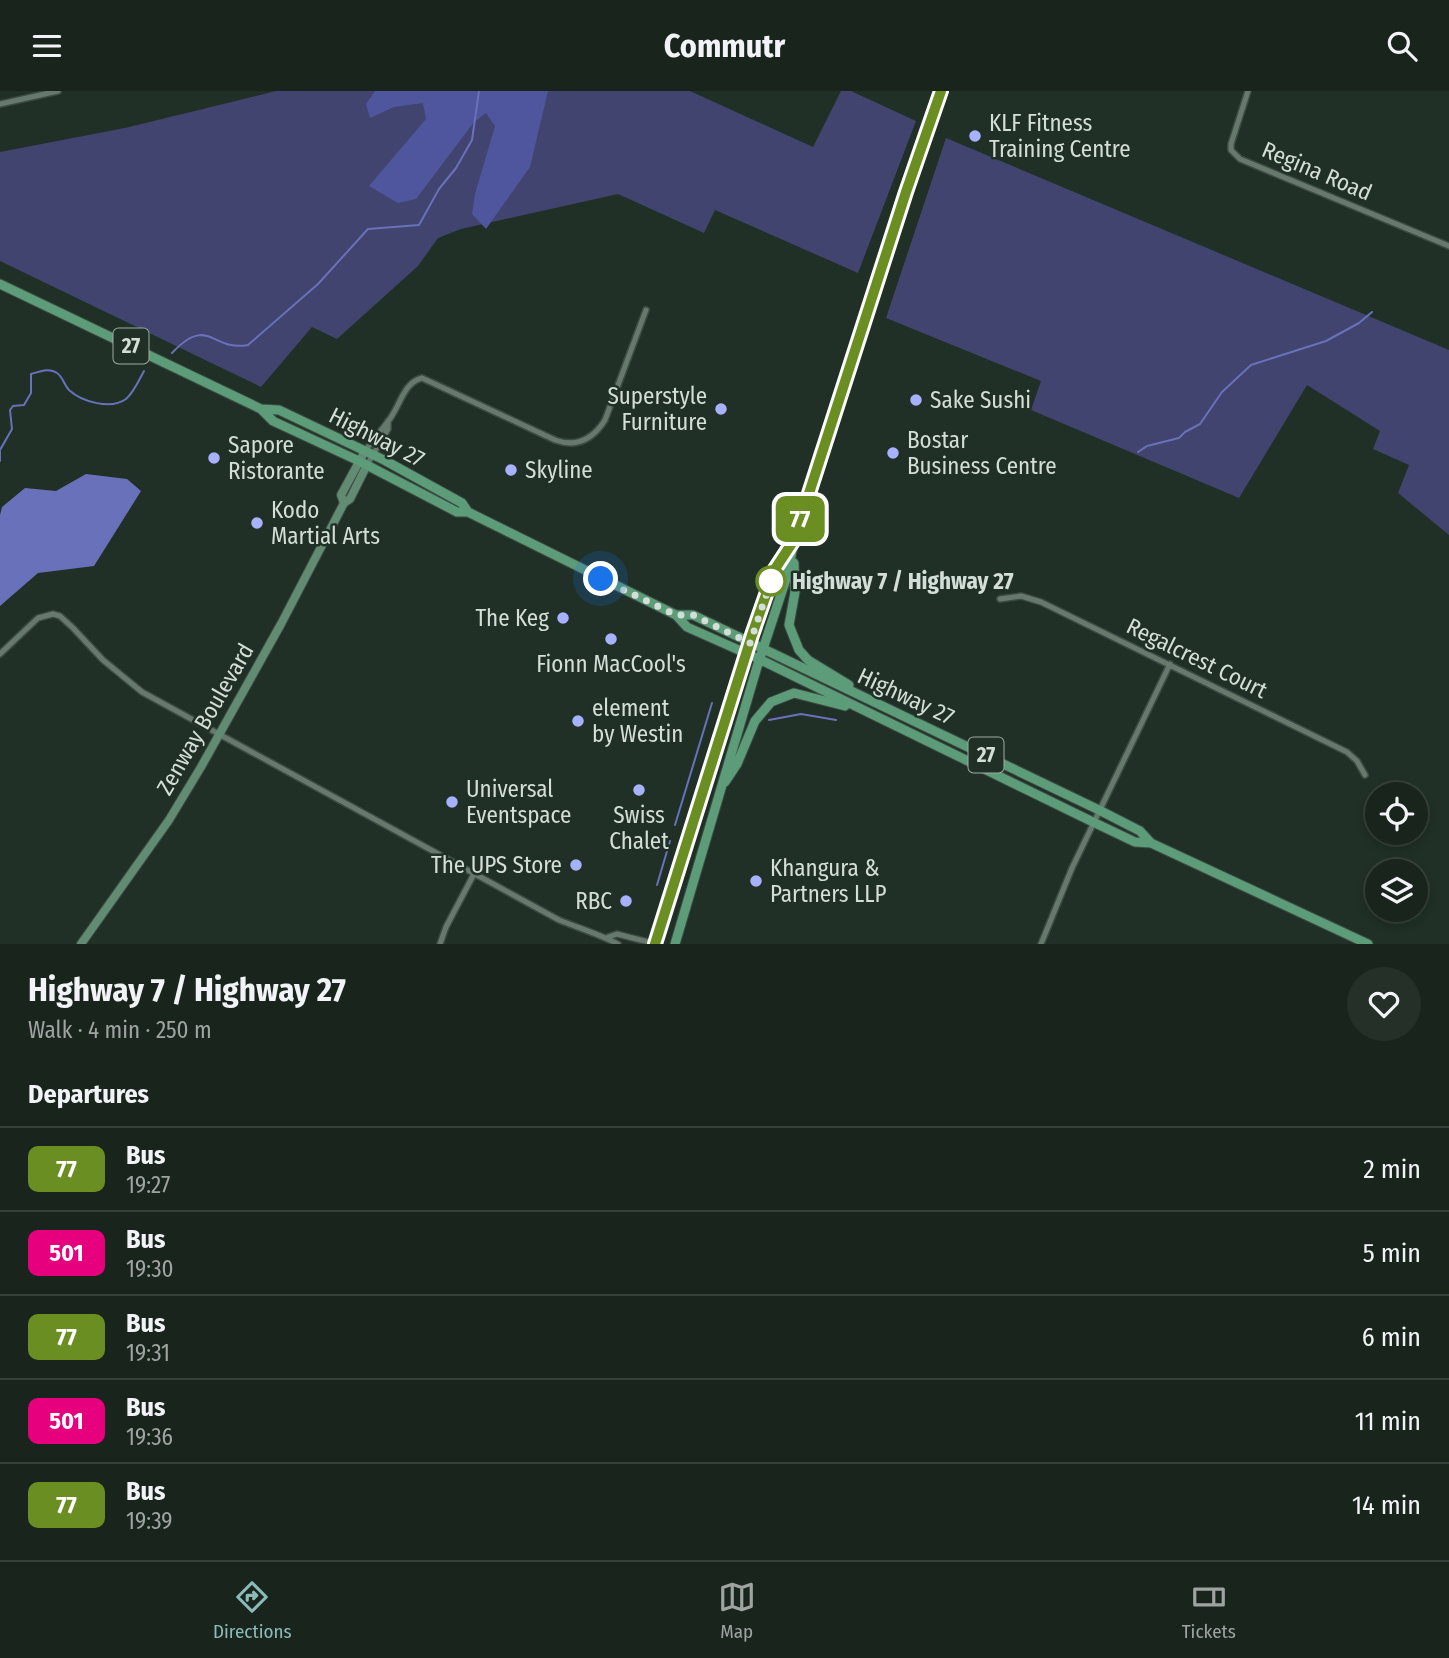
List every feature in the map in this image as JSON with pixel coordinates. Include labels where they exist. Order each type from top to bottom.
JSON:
[{"type":"main road","points":[[675,944],[761,654],[788,573],[794,540],[941,91]]},
{"type":"main road","name":"Highway 27","points":[[0,284],[261,409],[273,421],[363,463],[457,512],[468,512],[676,615],[687,627],[746,654],[761,654],[873,701],[1099,810],[1140,831],[1151,843]]},
{"type":"main road","name":"Highway 27","points":[[261,409],[279,410],[369,453],[462,503],[468,512]]},
{"type":"main road","points":[[655,944],[775,569],[794,540]]},
{"type":"main road","points":[[794,540],[795,591],[789,625],[799,650],[808,660],[873,701]]},
{"type":"main road","name":"Highway 27","points":[[676,615],[693,615],[750,643],[761,654],[869,713],[1093,823],[1135,842],[1151,843],[1368,944]]},
{"type":"main road","points":[[720,790],[737,764],[755,721],[771,702],[794,693],[869,713]]},
{"type":"street","points":[[0,104],[58,91]]},
{"type":"street","name":"Regina Road","points":[[1248,91],[1231,144],[1234,154],[1240,159],[1449,246]]},
{"type":"street","points":[[369,453],[388,429],[388,421],[411,383],[422,378],[555,440],[566,443],[586,440],[598,431],[605,421],[646,310]]},
{"type":"street","name":"Zenway Boulevard","points":[[81,944],[169,820],[219,735],[287,614],[344,503],[341,495],[369,453]]},
{"type":"street","name":"Regalcrest Court","points":[[1000,599],[1021,596],[1041,602],[1170,664],[1352,755],[1365,775]]},
{"type":"street","points":[[0,654],[38,618],[47,614],[60,616],[103,660],[142,692],[559,920],[608,937],[618,944]]},
{"type":"street","points":[[1041,944],[1067,879],[1170,664]]},
{"type":"street","points":[[440,944],[475,872]]},
{"type":"street","points":[[608,937],[617,934],[655,944]]},
{"type":"shaded area","points":[[276,91],[690,91],[813,147],[841,91],[851,91],[916,121],[858,273],[715,210],[704,233],[618,194],[461,229],[438,238],[418,266],[337,339],[312,327],[261,387],[0,261],[0,152],[125,128]]},
{"type":"shaded area","points":[[375,91],[548,91],[530,167],[486,229],[472,214],[475,194],[495,126],[486,113],[474,122],[416,199],[398,203],[369,186],[426,119],[423,103],[394,107],[370,118],[366,104]]},
{"type":"shaded area","points":[[946,138],[1449,350],[1449,535],[1398,493],[1409,465],[1373,449],[1380,431],[1307,385],[1239,498],[1031,410],[1041,381],[886,318]]},
{"type":"shaded area","points":[[86,474],[127,479],[141,491],[94,566],[38,573],[0,606],[2,507],[25,488],[56,491]]},
{"type":"waterway","points":[[172,353],[194,336],[203,335],[226,344],[248,345],[318,284],[368,229],[419,225],[472,140],[479,91]]},
{"type":"waterway","points":[[1138,452],[1147,446],[1179,438],[1200,424],[1222,392],[1251,365],[1326,341],[1359,323],[1372,312]]},
{"type":"waterway","points":[[0,450],[12,429],[10,410],[13,406],[24,405],[31,393],[31,374],[54,371],[75,394],[89,401],[113,404],[126,399],[144,371]]},
{"type":"waterway","points":[[0,451],[0,461]]},
{"type":"waterway","points":[[675,825],[712,703]]},
{"type":"waterway","points":[[769,720],[801,714],[836,720]]},
{"type":"waterway","points":[[657,885],[670,841]]},
{"type":"bus line","name":"77","points":[[655,944],[752,635],[775,569],[794,540],[941,91]]},
{"type":"place","name":"KLF Fitness Training Centre","points":[[975,136]]},
{"type":"place","name":"Sake Sushi","points":[[916,400]]},
{"type":"place","name":"Superstyle Furniture","points":[[721,409]]},
{"type":"place","name":"Bostar Business Centre","points":[[893,453]]},
{"type":"place","name":"Sapore Ristorante","points":[[214,458]]},
{"type":"place","name":"Skyline","points":[[511,470]]},
{"type":"place","name":"Kodo Martial Arts","points":[[257,523]]},
{"type":"place","name":"Highway 7 / Highway 27","points":[[771,581]]},
{"type":"place","name":"The Keg","points":[[563,618]]},
{"type":"place","name":"Fionn MacCool's","points":[[611,639]]},
{"type":"place","name":"element by Westin","points":[[578,721]]},
{"type":"place","name":"Swiss Chalet","points":[[639,790]]},
{"type":"place","name":"Universal Eventspace","points":[[452,802]]},
{"type":"place","name":"The UPS Store","points":[[576,865]]},
{"type":"place","name":"Khangura & Partners LLP","points":[[756,881]]},
{"type":"place","name":"RBC","points":[[626,901]]},
{"type":"route","points":[[601,579],[676,615],[693,615],[750,643],[771,581]]}]
